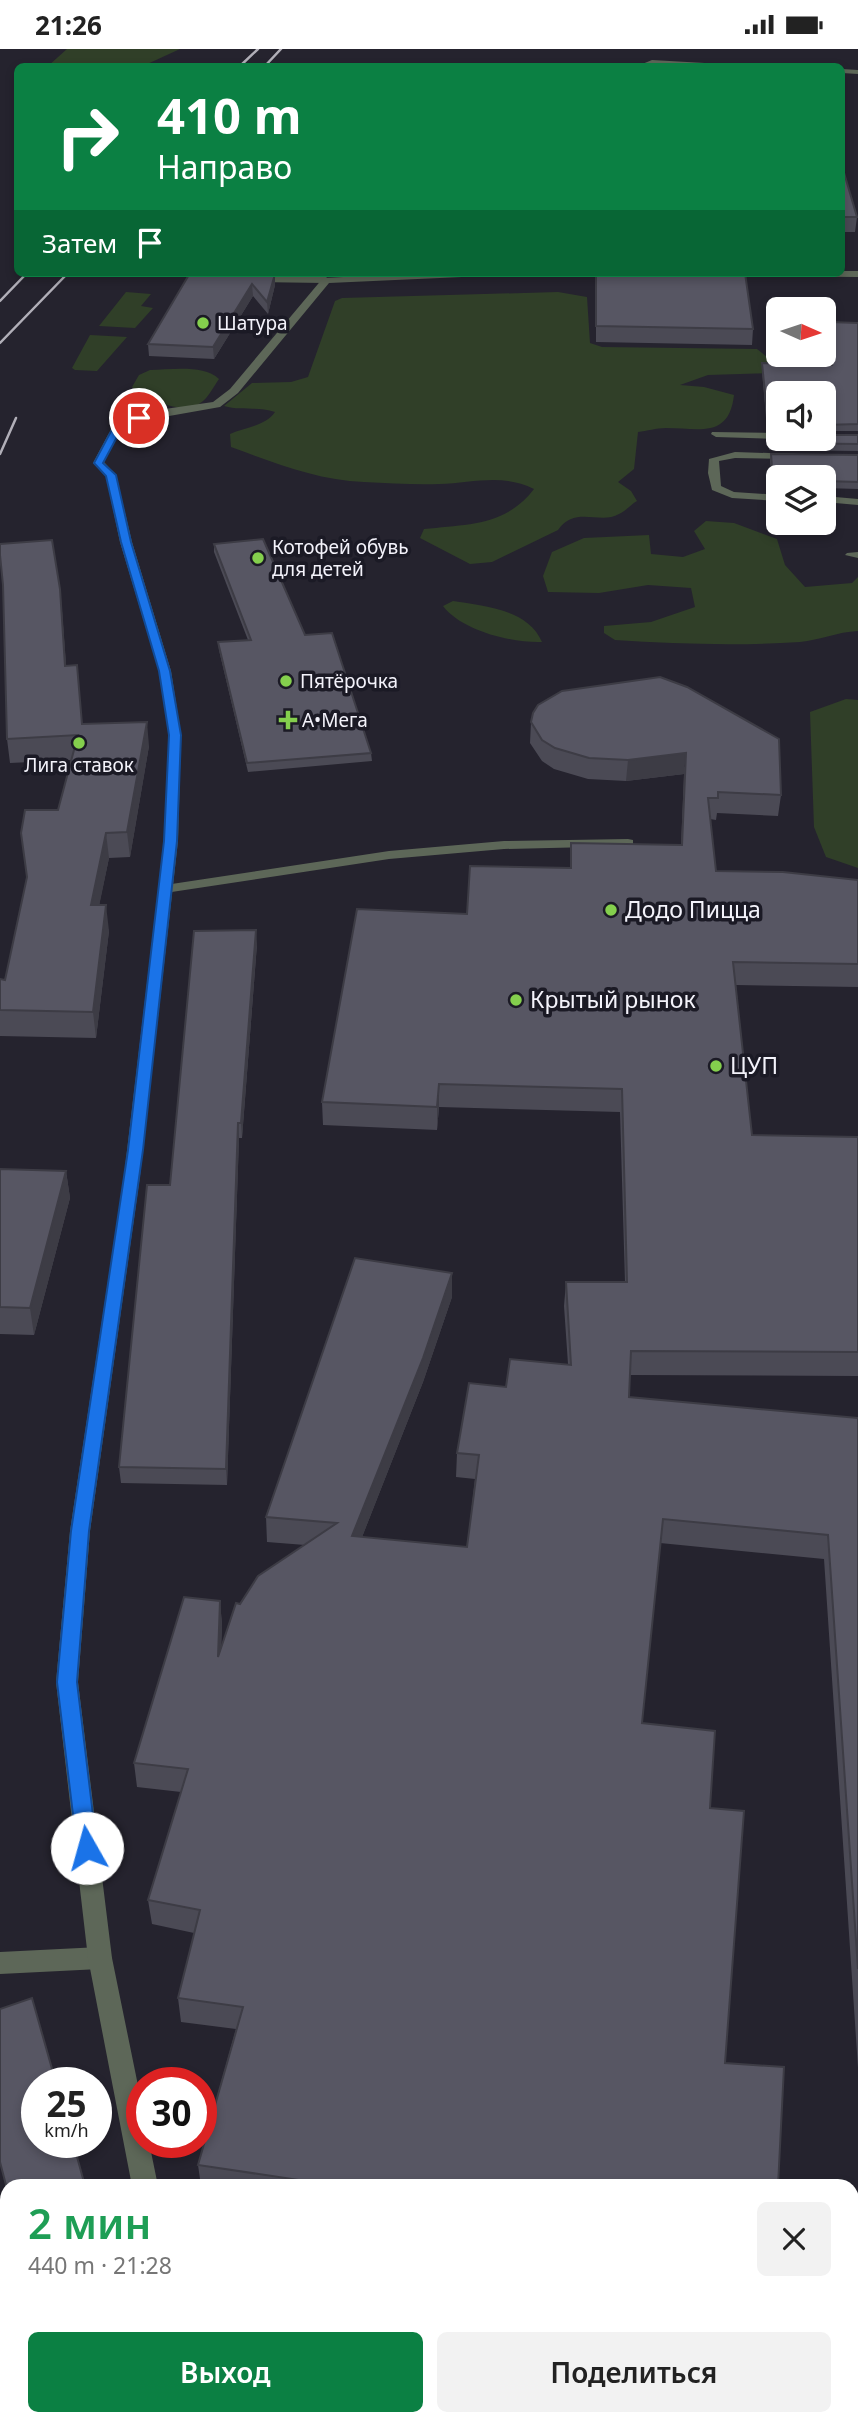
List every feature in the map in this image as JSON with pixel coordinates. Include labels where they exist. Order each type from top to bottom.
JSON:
[{"type":"street","points":[[255,279],[394,277]]},
{"type":"street","points":[[144,2179],[100,1958],[67,1682],[80,1531],[132,1176],[165,889],[175,735],[165,671],[126,542],[111,475],[98,463],[120,422],[158,413],[216,405],[234,391],[326,280]]},
{"type":"street","points":[[716,434],[766,436]]},
{"type":"street","points":[[766,497],[732,495],[716,488],[714,459],[735,455],[803,456]]},
{"type":"street","points":[[836,500],[858,502]]},
{"type":"street","points":[[165,889],[389,855],[504,845],[628,843]]},
{"type":"street","points":[[0,1963],[100,1958]]},
{"type":"green space","points":[[67,49],[180,49],[150,63],[51,63]]},
{"type":"green space","points":[[126,292],[151,294],[141,306],[153,308],[135,328],[99,326]]},
{"type":"green space","points":[[558,292],[587,297],[590,343],[602,347],[757,349],[766,356],[766,367],[795,368],[768,373],[708,375],[680,385],[704,387],[734,395],[731,409],[726,419],[710,428],[662,428],[638,432],[634,469],[618,482],[631,491],[637,501],[612,517],[572,519],[558,530],[492,562],[470,564],[420,538],[424,529],[471,524],[498,517],[523,501],[534,489],[499,480],[430,484],[347,481],[296,470],[231,447],[230,434],[261,423],[275,412],[224,406],[252,383],[291,382],[308,377],[335,301],[342,298]]},
{"type":"green space","points":[[90,335],[127,337],[97,371],[75,370],[72,368]]},
{"type":"green space","points":[[150,370],[204,371],[219,379],[209,394],[196,406],[177,407],[147,397],[132,387],[139,375]]},
{"type":"green space","points":[[706,521],[734,523],[777,539],[785,565],[805,587],[852,583],[858,577],[858,631],[807,641],[777,643],[708,644],[615,640],[604,633],[604,626],[651,622],[695,607],[691,588],[648,585],[599,593],[548,592],[543,576],[552,552],[584,538],[649,535],[651,554],[683,557],[705,549],[694,531]]},
{"type":"green space","points":[[453,601],[491,607],[516,616],[527,622],[542,642],[503,638],[475,629],[451,615],[443,606]]},
{"type":"green space","points":[[846,699],[858,700],[858,868],[826,857],[814,827],[810,712]]},
{"type":"building","points":[[845,176],[857,217],[845,217]]},
{"type":"building","points":[[188,277],[274,277],[267,302],[252,284],[213,347],[148,344]]},
{"type":"building","points":[[596,277],[746,277],[753,329],[596,326]]},
{"type":"building","points":[[836,322],[858,323],[858,424],[836,425],[836,381],[766,381],[766,403],[762,363],[766,363],[766,367],[836,367]]},
{"type":"building","points":[[836,435],[858,435],[858,444],[836,444]]},
{"type":"building","points":[[771,454],[858,455],[858,482],[836,481],[836,465],[772,465]]},
{"type":"building","name":"Пятёрочка","points":[[263,539],[305,635],[332,633],[371,753],[247,763],[218,642],[251,640],[214,544]]},
{"type":"building","points":[[52,540],[60,589],[65,666],[77,665],[82,724],[147,722],[127,832],[106,833],[91,905],[106,905],[93,1012],[0,1010],[0,979],[5,980],[27,877],[21,833],[25,810],[58,810],[78,735],[7,739],[0,544]]},
{"type":"building","points":[[660,677],[687,687],[779,739],[781,795],[718,792],[718,798],[708,798],[716,871],[783,872],[858,880],[858,964],[733,962],[752,1135],[858,1137],[858,1352],[631,1351],[629,1397],[858,1418],[858,1969],[828,1535],[663,1519],[642,1723],[715,1731],[710,1808],[744,1811],[725,2063],[784,2067],[778,2179],[292,2179],[198,2165],[200,2158],[217,2158],[217,2098],[243,2007],[178,1998],[200,1910],[148,1900],[188,1769],[134,1763],[184,1597],[220,1601],[218,1657],[236,1603],[240,1604],[258,1576],[337,1523],[266,1517],[355,1258],[452,1273],[423,1358],[352,1536],[467,1547],[479,1455],[457,1453],[469,1383],[506,1387],[510,1359],[571,1365],[566,1282],[627,1282],[622,1089],[439,1084],[437,1107],[322,1102],[357,909],[467,914],[470,866],[571,868],[571,843],[682,845],[686,753],[628,760],[589,758],[555,748],[542,740],[531,722],[538,705],[562,691]]},
{"type":"building","points":[[256,930],[241,1123],[238,1123],[226,1469],[119,1467],[147,1185],[170,1185],[194,931]]},
{"type":"building","points":[[0,1169],[66,1171],[30,1308],[0,1307]]},
{"type":"building","points":[[32,1998],[51,2067],[21,2067],[21,2158],[77,2158],[83,2179],[4,2179],[0,2162],[0,2009]]},
{"type":"railway","points":[[243,63],[258,49]]},
{"type":"railway","points":[[268,63],[281,49]]},
{"type":"railway","points":[[0,301],[23,277]]},
{"type":"railway","points":[[0,343],[64,277]]},
{"type":"railway","points":[[0,454],[16,418]]},
{"type":"place","name":"Шатура","points":[[203,323]]},
{"type":"place","name":"Котофей обувь для детей","points":[[258,558]]},
{"type":"place","name":"Пятёрочка","points":[[286,681]]},
{"type":"place","name":"А•Мега","points":[[288,720]]},
{"type":"place","name":"Лига ставок","points":[[79,743]]},
{"type":"place","name":"Додо Пицца","points":[[611,910]]},
{"type":"place","name":"Крытый рынок","points":[[516,1000]]},
{"type":"place","name":"ЦУП","points":[[716,1066]]},
{"type":"route","points":[[87,1848],[67,1682],[80,1531],[135,1150],[170,841],[175,735],[165,671],[126,542],[111,475],[98,463],[120,422],[139,418]]}]
